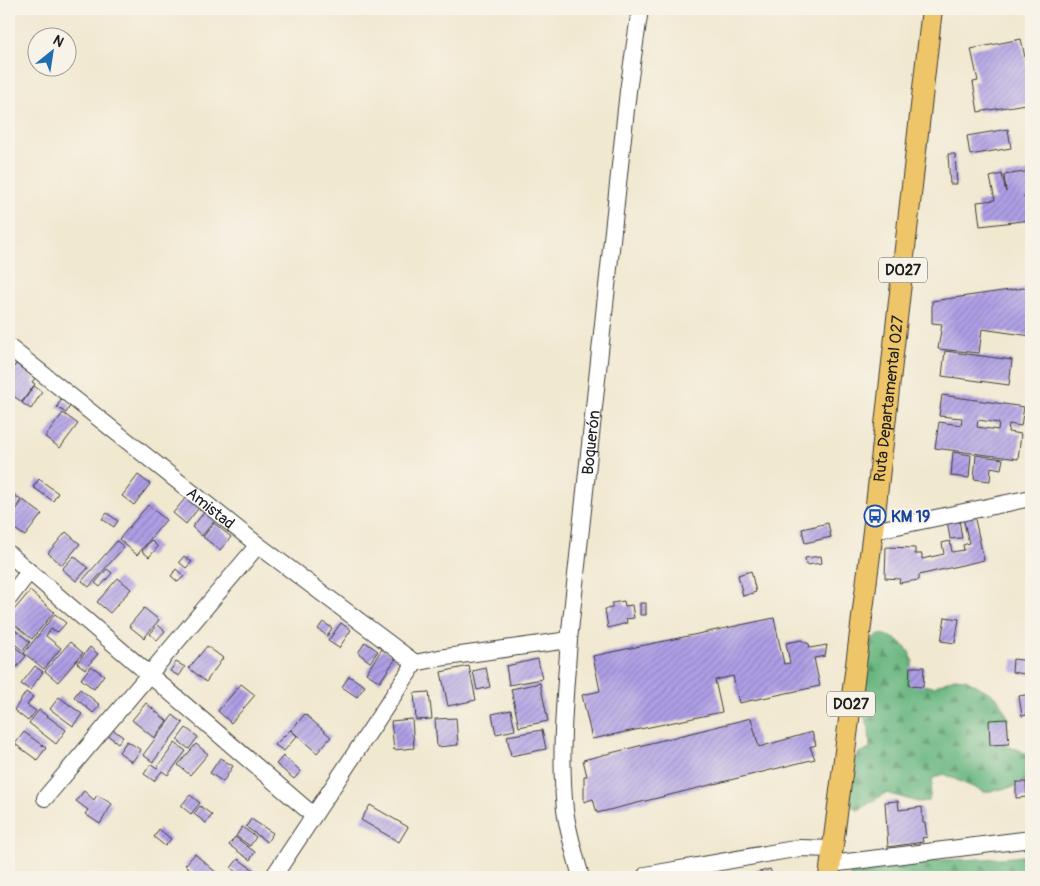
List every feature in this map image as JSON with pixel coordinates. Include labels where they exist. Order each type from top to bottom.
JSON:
[{"type":"main road","name":"Ruta Departamental 027","points":[[831,864],[873,531],[932,9]]},
{"type":"street","name":"Boquerón","points":[[581,877],[565,810],[563,716],[568,640],[626,100],[640,9]]},
{"type":"street","name":"Amistad","points":[[9,347],[258,545],[415,663]]},
{"type":"street","points":[[873,531],[1031,498]]},
{"type":"street","points":[[45,798],[258,545]]},
{"type":"street","points":[[9,554],[313,815]]},
{"type":"street","points":[[9,598],[29,572]]},
{"type":"street","points":[[273,877],[415,663],[438,658],[568,640]]},
{"type":"street","points":[[646,875],[800,848],[831,864],[1031,839]]},
{"type":"green space","points":[[879,634],[896,639],[908,650],[913,661],[909,672],[911,683],[933,687],[954,678],[966,679],[997,697],[1009,719],[992,732],[995,744],[1017,749],[1026,755],[1031,764],[1031,784],[984,792],[943,774],[933,778],[929,801],[918,802],[886,793],[858,810],[849,804],[842,794],[846,772],[859,753],[870,749],[869,727],[859,707],[863,651],[870,641]]},
{"type":"green space","points":[[1031,855],[1031,877],[999,877],[1000,875],[982,877],[851,877],[849,875],[854,865],[898,861],[987,859]]},
{"type":"building","points":[[1021,39],[1028,71],[1031,71],[1031,103],[978,112],[973,82],[978,81],[971,49]]},
{"type":"building","points":[[1008,129],[1011,148],[970,155],[967,136]]},
{"type":"building","points":[[948,154],[955,154],[957,184],[950,184]]},
{"type":"building","points":[[1031,171],[1031,220],[980,226],[977,202],[995,200],[990,177],[1002,174],[1006,192],[1004,175]]},
{"type":"building","points":[[1031,287],[1031,336],[982,329],[979,353],[938,349],[942,324],[932,323],[932,301]]},
{"type":"building","points":[[945,351],[1012,360],[1009,385],[942,376]]},
{"type":"building","points":[[16,364],[35,378],[32,382],[35,384],[22,402],[9,393],[9,373]]},
{"type":"building","points":[[34,386],[42,392],[31,409],[22,403]]},
{"type":"building","points":[[942,395],[1024,407],[1021,426],[1009,424],[1008,432],[1021,434],[1018,459],[935,448],[939,422],[961,425],[962,418],[939,416]],"holes":[[[978,420],[999,423],[998,430],[977,427]]]},
{"type":"building","points":[[61,399],[71,404],[66,413],[57,407]]},
{"type":"building","points":[[63,413],[78,424],[60,448],[45,437]]},
{"type":"building","points":[[953,452],[971,455],[969,478],[951,476]]},
{"type":"building","points":[[976,455],[1003,459],[1001,469],[991,467],[990,481],[974,479]]},
{"type":"building","points":[[138,475],[150,484],[134,505],[122,496]]},
{"type":"building","points":[[39,479],[58,493],[53,501],[33,487]]},
{"type":"building","points":[[9,491],[21,500],[9,517]]},
{"type":"building","points":[[188,495],[201,505],[186,524],[173,513]]},
{"type":"building","points":[[23,500],[42,514],[25,536],[9,525],[9,520]]},
{"type":"building","points":[[148,505],[166,520],[137,555],[119,539]]},
{"type":"building","points":[[206,510],[216,519],[202,536],[192,527]]},
{"type":"building","points":[[107,513],[118,521],[114,527],[102,519]]},
{"type":"building","points":[[974,515],[984,560],[919,575],[919,580],[899,583],[900,579],[885,578],[886,547],[915,548],[915,554],[922,554],[922,559],[944,554],[942,543],[950,541],[952,552],[964,550],[963,545],[969,543],[963,518]]},
{"type":"building","points":[[959,519],[962,538],[950,539],[947,520]]},
{"type":"building","points":[[214,523],[231,537],[220,550],[203,537]]},
{"type":"building","points":[[828,523],[831,537],[805,543],[802,529]]},
{"type":"building","points":[[66,532],[80,544],[62,565],[48,553]]},
{"type":"building","points":[[151,540],[158,547],[149,557],[142,551]]},
{"type":"building","points":[[117,541],[124,547],[89,587],[82,581]]},
{"type":"building","points":[[74,556],[88,568],[76,581],[62,569]]},
{"type":"building","points":[[184,556],[192,562],[186,568],[179,562]]},
{"type":"building","points":[[821,556],[822,563],[806,565],[805,558]]},
{"type":"building","points":[[107,569],[112,573],[100,587],[95,583]]},
{"type":"building","points":[[176,569],[184,576],[178,582],[171,576]]},
{"type":"building","points":[[751,571],[756,592],[743,596],[738,575]]},
{"type":"building","points":[[118,578],[131,589],[110,613],[97,602]]},
{"type":"building","points":[[30,591],[54,612],[32,639],[9,620],[9,616]]},
{"type":"building","points":[[624,601],[625,606],[632,605],[634,618],[626,619],[627,623],[608,628],[605,609],[612,608],[612,603]]},
{"type":"building","points":[[640,603],[646,603],[646,615],[640,615]]},
{"type":"building","points":[[144,608],[159,620],[144,638],[129,626]]},
{"type":"building","points":[[55,614],[66,623],[58,632],[51,629],[46,636],[61,648],[44,669],[24,653]]},
{"type":"building","points":[[945,617],[959,619],[955,643],[941,641]]},
{"type":"building","points":[[774,618],[784,664],[790,663],[786,643],[801,640],[809,644],[810,648],[827,645],[825,656],[814,658],[820,686],[739,703],[733,676],[715,680],[722,712],[592,739],[582,695],[600,691],[593,656]]},
{"type":"building","points":[[323,622],[332,628],[327,636],[318,629]]},
{"type":"building","points":[[341,623],[351,630],[339,648],[328,641]]},
{"type":"building","points":[[9,625],[30,642],[23,651],[9,639]]},
{"type":"building","points":[[158,625],[165,631],[157,640],[150,634]]},
{"type":"building","points":[[9,642],[26,656],[16,668],[9,662]]},
{"type":"building","points":[[70,642],[83,653],[58,682],[45,671]]},
{"type":"building","points":[[365,642],[378,651],[370,662],[358,653]]},
{"type":"building","points":[[207,646],[223,658],[206,682],[189,668]]},
{"type":"building","points":[[90,647],[98,654],[85,669],[77,663]]},
{"type":"building","points":[[382,649],[396,658],[380,682],[366,673]]},
{"type":"building","points":[[538,659],[542,679],[509,685],[506,666]]},
{"type":"building","points":[[1013,659],[1031,661],[1031,675],[1012,672]]},
{"type":"building","points":[[176,662],[185,667],[179,676],[170,671]]},
{"type":"building","points":[[35,666],[43,672],[30,690],[21,684]]},
{"type":"building","points":[[91,666],[104,675],[94,689],[81,679]]},
{"type":"building","points":[[469,666],[476,700],[448,706],[441,672]]},
{"type":"building","points":[[910,667],[924,667],[923,687],[909,686]]},
{"type":"building","points":[[486,668],[490,687],[477,690],[473,671]]},
{"type":"building","points":[[349,676],[365,686],[357,697],[342,687]]},
{"type":"building","points":[[540,683],[548,721],[519,727],[511,689]]},
{"type":"building","points":[[241,684],[255,695],[231,723],[218,711]]},
{"type":"building","points":[[80,689],[100,705],[93,713],[74,697]]},
{"type":"building","points":[[26,692],[33,697],[27,705],[36,711],[28,721],[14,710]]},
{"type":"building","points":[[429,692],[432,719],[416,720],[414,693]]},
{"type":"building","points":[[1031,694],[1031,714],[1022,716],[1019,696]]},
{"type":"building","points":[[59,697],[82,714],[73,726],[50,709]]},
{"type":"building","points":[[146,703],[167,721],[154,738],[132,720]]},
{"type":"building","points":[[39,710],[66,730],[56,744],[29,723]]},
{"type":"building","points":[[511,710],[515,730],[496,734],[492,714]]},
{"type":"building","points":[[305,714],[331,737],[317,753],[291,730]]},
{"type":"building","points":[[173,715],[183,723],[153,762],[143,755]]},
{"type":"building","points":[[456,718],[458,745],[437,747],[435,719]]},
{"type":"building","points":[[751,718],[759,747],[812,732],[816,745],[810,747],[815,759],[597,813],[593,799],[584,802],[584,776],[587,776],[583,760]]},
{"type":"building","points":[[412,719],[414,748],[394,750],[391,721]]},
{"type":"building","points":[[1007,719],[1009,744],[990,745],[989,720]]},
{"type":"building","points":[[186,728],[198,737],[189,749],[177,740]]},
{"type":"building","points":[[112,729],[123,737],[118,743],[107,735]]},
{"type":"building","points":[[290,730],[297,736],[284,751],[275,745]]},
{"type":"building","points":[[542,730],[546,749],[511,756],[507,736]]},
{"type":"building","points":[[24,732],[46,748],[37,760],[15,744]]},
{"type":"building","points":[[127,741],[141,750],[132,762],[119,752]]},
{"type":"building","points":[[175,743],[186,751],[168,775],[162,771],[154,781],[144,774],[151,764],[157,768]]},
{"type":"building","points":[[196,744],[208,754],[190,775],[178,765]]},
{"type":"building","points":[[283,756],[301,771],[294,779],[276,764]]},
{"type":"building","points":[[220,758],[233,766],[223,782],[210,773]]},
{"type":"building","points":[[1016,782],[1026,782],[1027,797],[1016,798]]},
{"type":"building","points":[[84,791],[94,800],[97,795],[112,804],[100,824],[85,814],[88,810],[76,801]]},
{"type":"building","points":[[190,795],[200,803],[191,814],[181,806]]},
{"type":"building","points":[[898,801],[899,810],[922,807],[923,823],[925,823],[927,837],[922,838],[923,842],[888,847],[885,802]]},
{"type":"building","points":[[370,805],[408,827],[399,842],[361,820]]},
{"type":"building","points":[[200,806],[212,815],[206,823],[194,814]]},
{"type":"building","points":[[251,819],[273,833],[267,842],[246,827]]},
{"type":"building","points":[[242,827],[256,837],[250,846],[236,836]]},
{"type":"building","points":[[159,829],[171,839],[165,846],[154,837]]},
{"type":"building","points":[[235,837],[255,852],[250,860],[229,845]]},
{"type":"building","points":[[195,854],[219,875],[216,877],[199,877],[185,865]]},
{"type":"building","points":[[238,859],[254,870],[248,877],[242,877],[231,868]]},
{"type":"building","points":[[770,869],[773,877],[750,877],[749,875]]},
{"type":"place","name":"KM 19","points":[[875,516]]}]
